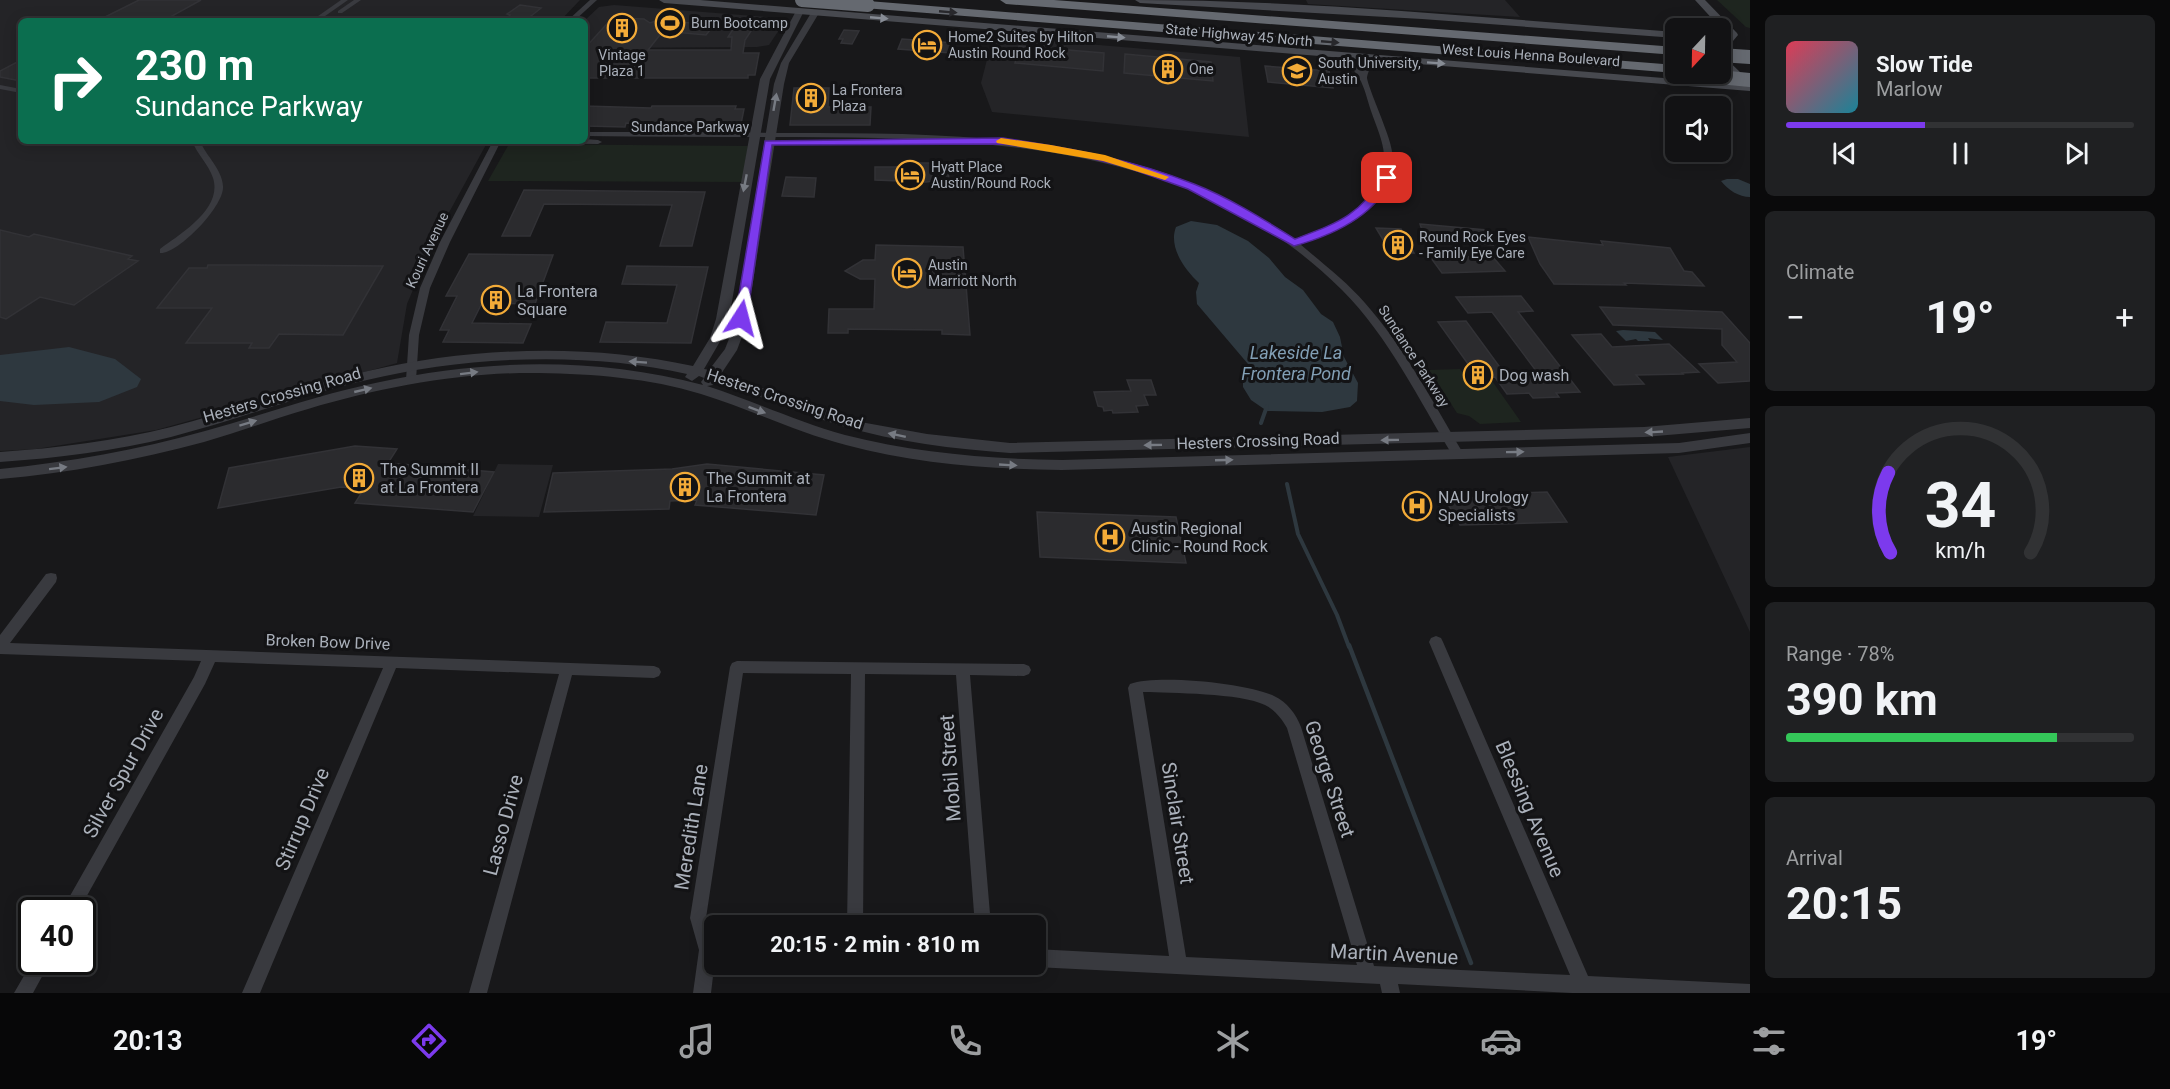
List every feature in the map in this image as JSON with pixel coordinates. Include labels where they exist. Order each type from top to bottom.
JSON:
[{"type":"highway","name":"State Highway 45 North","points":[[1006,0],[1594,40],[1665,50]]},
{"type":"highway","name":"State Highway 45 North","points":[[801,6],[868,5],[1665,69]]},
{"type":"highway","points":[[1228,6],[1594,40],[1665,37]]},
{"type":"highway","points":[[1731,56],[1750,57]]},
{"type":"highway","points":[[1731,76],[1750,74]]},
{"type":"highway","points":[[1731,78],[1750,80]]},
{"type":"main road","name":"West Louis Henna Boulevard","points":[[664,0],[754,7],[801,6],[815,13],[1337,55],[1665,75]]},
{"type":"main road","points":[[754,7],[782,4],[790,0]]},
{"type":"main road","points":[[801,6],[811,0]]},
{"type":"main road","points":[[815,13],[826,0]]},
{"type":"main road","points":[[845,0],[839,6],[843,11],[854,16]]},
{"type":"main road","name":"West Louis Henna Boulevard","points":[[1140,0],[1422,16],[1665,36]]},
{"type":"main road","points":[[1696,3],[1720,21],[1733,35],[1732,40],[1750,63]]},
{"type":"main road","points":[[1696,3],[1702,18]]},
{"type":"main road","points":[[754,7],[783,16],[793,26]]},
{"type":"main road","points":[[808,24],[832,17],[854,16]]},
{"type":"main road","points":[[1731,67],[1735,72],[1734,78],[1731,78]]},
{"type":"main road","name":"West Louis Henna Boulevard","points":[[1731,82],[1750,88]]},
{"type":"main road","points":[[1729,84],[1750,95]]},
{"type":"street","points":[[318,18],[345,0]]},
{"type":"street","points":[[331,18],[358,0]]},
{"type":"street","points":[[573,18],[594,0]]},
{"type":"street","points":[[686,386],[711,351],[721,328],[725,294],[767,72],[793,26],[801,6]]},
{"type":"street","points":[[703,390],[731,350],[740,326],[769,139],[783,69],[815,13]]},
{"type":"street","points":[[1294,243],[1333,228],[1363,211],[1381,191],[1387,178],[1388,155],[1364,77],[1356,65],[1337,55]]},
{"type":"street","points":[[1364,77],[1367,64],[1380,58]]},
{"type":"street","points":[[0,87],[18,90]]},
{"type":"street","name":"Sundance Parkway","points":[[588,134],[754,139]]},
{"type":"street","name":"Sundance Parkway","points":[[588,140],[977,141],[1051,147],[1130,165],[1192,187],[1249,215],[1294,243],[1337,279],[1364,308],[1388,340],[1457,453]]},
{"type":"street","points":[[162,251],[205,216],[218,193],[218,179],[198,144]]},
{"type":"street","name":"Kouri Avenue","points":[[412,374],[414,335],[425,288],[442,248],[495,144]]},
{"type":"street","name":"Hesters Crossing Road","points":[[0,474],[68,467],[142,453],[412,374],[489,358],[570,357],[655,364],[696,371],[865,428],[955,444],[1050,448],[1448,438],[1644,432],[1750,423]]},
{"type":"street","name":"Hesters Crossing Road","points":[[0,457],[33,455],[143,438],[345,380],[487,370],[566,369],[649,378],[703,390],[846,440],[936,458],[1006,465],[1679,448],[1745,439]]},
{"type":"street","points":[[1745,439],[1742,432],[1750,429]]},
{"type":"street","points":[[0,647],[51,578]]},
{"type":"street","name":"Blessing Avenue","points":[[1436,642],[1584,989]]},
{"type":"street","name":"Broken Bow Drive","points":[[0,647],[654,672]]},
{"type":"street","name":"Silver Spur Drive","points":[[77,897],[200,680],[211,655]]},
{"type":"street","name":"Stirrup Drive","points":[[251,993],[392,662]]},
{"type":"street","name":"Meredith Lane","points":[[704,933],[698,918],[737,667],[858,667]]},
{"type":"street","points":[[855,915],[858,667],[1024,670]]},
{"type":"street","name":"Lasso Drive","points":[[478,993],[567,669]]},
{"type":"street","name":"Mobil Street","points":[[963,669],[981,915]]},
{"type":"street","name":"George Street","points":[[1135,688],[1148,686],[1249,693],[1268,699],[1288,716],[1294,727],[1368,974]]},
{"type":"street","name":"Sinclair Street","points":[[1135,688],[1179,964]]},
{"type":"street","name":"Martin Avenue","points":[[1046,958],[1387,975],[1584,989],[1750,993]]},
{"type":"street","points":[[23,993],[33,975]]},
{"type":"street","name":"Meredith Lane","points":[[702,993],[706,975]]},
{"type":"street","points":[[1387,975],[1391,993]]},
{"type":"shaded area","points":[[0,0],[580,0],[563,18],[18,18],[18,144],[486,144],[434,240],[407,304],[397,363],[156,430],[36,449],[0,451]]},
{"type":"shaded area","points":[[1306,0],[1505,0],[1520,17],[1308,4]]},
{"type":"shaded area","points":[[1717,0],[1750,0],[1750,28],[1746,27]]},
{"type":"shaded area","points":[[614,5],[766,17],[776,19],[783,24],[769,45],[757,47],[588,48],[587,18],[599,7]]},
{"type":"shaded area","points":[[993,36],[1240,57],[1249,137],[992,112],[981,83]]},
{"type":"shaded area","points":[[509,144],[748,146],[742,182],[488,181]]},
{"type":"shaded area","points":[[1460,369],[1467,378],[1490,378],[1521,422],[1480,424],[1469,416],[1457,413],[1429,370]]},
{"type":"shaded area","points":[[1750,447],[1750,632],[1668,457]]},
{"type":"shaded area","points":[[498,464],[553,465],[539,517],[473,516]]},
{"type":"water","points":[[1738,179],[1750,184],[1750,197],[1730,190],[1721,181]]},
{"type":"water","name":"Lakeside La Frontera Pond","points":[[1191,221],[1217,225],[1248,241],[1269,258],[1285,277],[1303,290],[1321,314],[1333,322],[1340,337],[1344,357],[1358,383],[1357,401],[1350,407],[1322,412],[1267,411],[1251,400],[1243,387],[1243,375],[1248,364],[1197,304],[1196,292],[1199,283],[1183,265],[1176,250],[1174,235],[1176,227]]},
{"type":"water","points":[[1616,331],[1655,332],[1663,340],[1648,338],[1650,341],[1636,339],[1626,341]]},
{"type":"water","points":[[69,347],[115,359],[141,379],[137,387],[99,402],[34,405],[0,401],[0,355]]},
{"type":"building","points":[[139,0],[201,0],[168,18],[103,18]]},
{"type":"building","points":[[520,5],[541,8],[528,18],[507,17],[510,15],[507,14]]},
{"type":"building","points":[[614,16],[644,19],[650,23],[658,20],[714,25],[706,35],[663,31],[648,50],[731,50],[732,37],[728,37],[737,23],[755,25],[745,40],[743,53],[759,53],[755,75],[748,75],[748,78],[588,78],[588,45]]},
{"type":"building","points":[[844,30],[859,31],[852,44],[841,43],[843,39],[839,39]]},
{"type":"building","name":"Home2 Suites by Hilton Austin Round Rock","points":[[902,39],[954,43],[951,53],[898,49]]},
{"type":"building","points":[[1019,46],[1104,53],[1103,71],[1015,63]]},
{"type":"building","name":"One","points":[[1125,54],[1211,62],[1213,81],[1124,73]]},
{"type":"building","points":[[18,62],[18,80],[0,77],[0,71]]},
{"type":"building","points":[[1265,66],[1329,71],[1333,88],[1268,82]]},
{"type":"building","name":"La Frontera Plaza","points":[[794,88],[829,88],[828,107],[871,107],[870,125],[790,125]]},
{"type":"building","points":[[588,106],[651,108],[652,106],[736,106],[735,109],[744,109],[741,124],[733,124],[733,127],[645,127],[646,124],[626,123],[625,127],[588,126]]},
{"type":"building","name":"Hyatt Place Austin/Round Rock","points":[[915,163],[947,163],[949,179],[926,182],[875,180],[875,167],[895,167]]},
{"type":"building","points":[[786,177],[816,178],[814,197],[782,196]]},
{"type":"building","name":"La Frontera Square","points":[[524,190],[705,192],[692,246],[660,246],[672,205],[544,204],[530,236],[502,236]]},
{"type":"building","points":[[1420,224],[1487,230],[1493,245],[1425,239]]},
{"type":"building","name":"Round Rock Eyes - Family Eye Care","points":[[1376,228],[1401,229],[1414,253],[1391,253]]},
{"type":"building","points":[[0,230],[29,237],[34,234],[132,256],[128,259],[138,261],[74,305],[40,297],[6,319],[0,317]]},
{"type":"building","points":[[1528,237],[1603,245],[1601,241],[1670,248],[1684,271],[1692,272],[1704,286],[1624,283],[1626,285],[1554,284],[1540,264]]},
{"type":"building","points":[[876,245],[963,247],[970,335],[942,334],[942,330],[848,329],[848,333],[828,333],[829,309],[874,309],[875,279],[860,279],[845,271],[863,260],[875,260]]},
{"type":"building","name":"La Frontera Square","points":[[469,254],[553,255],[535,304],[482,303],[472,323],[531,324],[523,343],[443,342],[449,330],[440,330],[457,296],[446,296]]},
{"type":"building","points":[[1492,256],[1505,271],[1442,273],[1431,258]]},
{"type":"building","points":[[208,265],[383,266],[343,335],[279,334],[269,348],[249,348],[252,343],[186,343],[212,308],[157,308],[189,268],[207,268]]},
{"type":"building","name":"La Frontera Square","points":[[627,266],[708,267],[691,343],[600,342],[606,322],[667,323],[677,285],[622,284]]},
{"type":"building","points":[[1521,296],[1533,311],[1518,312],[1580,392],[1556,393],[1559,397],[1533,398],[1529,393],[1507,394],[1495,377],[1478,378],[1438,322],[1466,321],[1507,377],[1540,376],[1492,312],[1468,313],[1456,297]]},
{"type":"building","points":[[1600,307],[1722,312],[1750,343],[1750,381],[1718,383],[1699,364],[1737,362],[1722,345],[1722,329],[1613,325]]},
{"type":"building","points":[[1601,334],[1612,347],[1669,344],[1699,372],[1636,375],[1644,384],[1614,385],[1572,335]]},
{"type":"building","points":[[1127,380],[1151,380],[1156,395],[1144,395],[1148,405],[1136,406],[1138,412],[1113,413],[1112,410],[1104,411],[1103,407],[1098,406],[1094,392],[1131,391]]},
{"type":"building","name":"The Summit II at La Frontera","points":[[355,446],[397,449],[388,463],[494,472],[473,512],[355,503],[364,489],[341,487],[218,508],[229,468]]},
{"type":"building","name":"The Summit at La Frontera","points":[[707,464],[824,475],[816,515],[695,505],[697,500],[670,501],[669,509],[544,512],[553,473],[672,469]]},
{"type":"building","points":[[1547,492],[1567,522],[1460,525],[1445,499],[1496,497],[1494,494]]},
{"type":"building","name":"Austin Regional Clinic - Round Rock","points":[[1037,512],[1176,517],[1186,563],[1040,557]]},
{"type":"waterway","points":[[1261,423],[1267,406]]},
{"type":"waterway","points":[[1287,484],[1298,534],[1337,615],[1349,647]]},
{"type":"waterway","points":[[1349,645],[1471,963]]},
{"type":"slow traffic","points":[[1001,141],[1051,147],[1105,158],[1165,177]]},
{"type":"place","name":"Burn Bootcamp","points":[[670,23]]},
{"type":"place","name":"Vintage Plaza 1","points":[[622,28]]},
{"type":"place","name":"Home2 Suites by Hilton Austin Round Rock","points":[[927,45]]},
{"type":"place","name":"One","points":[[1168,69]]},
{"type":"place","name":"South University, Austin","points":[[1297,71]]},
{"type":"place","name":"La Frontera Plaza","points":[[811,98]]},
{"type":"place","name":"Hyatt Place Austin/Round Rock","points":[[910,175]]},
{"type":"place","name":"Round Rock Eyes - Family Eye Care","points":[[1398,245]]},
{"type":"place","name":"Austin Marriott North","points":[[907,273]]},
{"type":"place","name":"La Frontera Square","points":[[496,300]]},
{"type":"place","name":"Dog wash","points":[[1478,375]]},
{"type":"place","name":"The Summit II at La Frontera","points":[[359,478]]},
{"type":"place","name":"The Summit at La Frontera","points":[[685,487]]},
{"type":"place","name":"NAU Urology Specialists","points":[[1417,506]]},
{"type":"place","name":"Austin Regional Clinic - Round Rock","points":[[1110,537]]},
{"type":"route","points":[[741,318],[768,142],[1003,141],[1070,151],[1130,165],[1192,187],[1249,215],[1294,243],[1333,228],[1363,211],[1381,191],[1387,178]]}]
